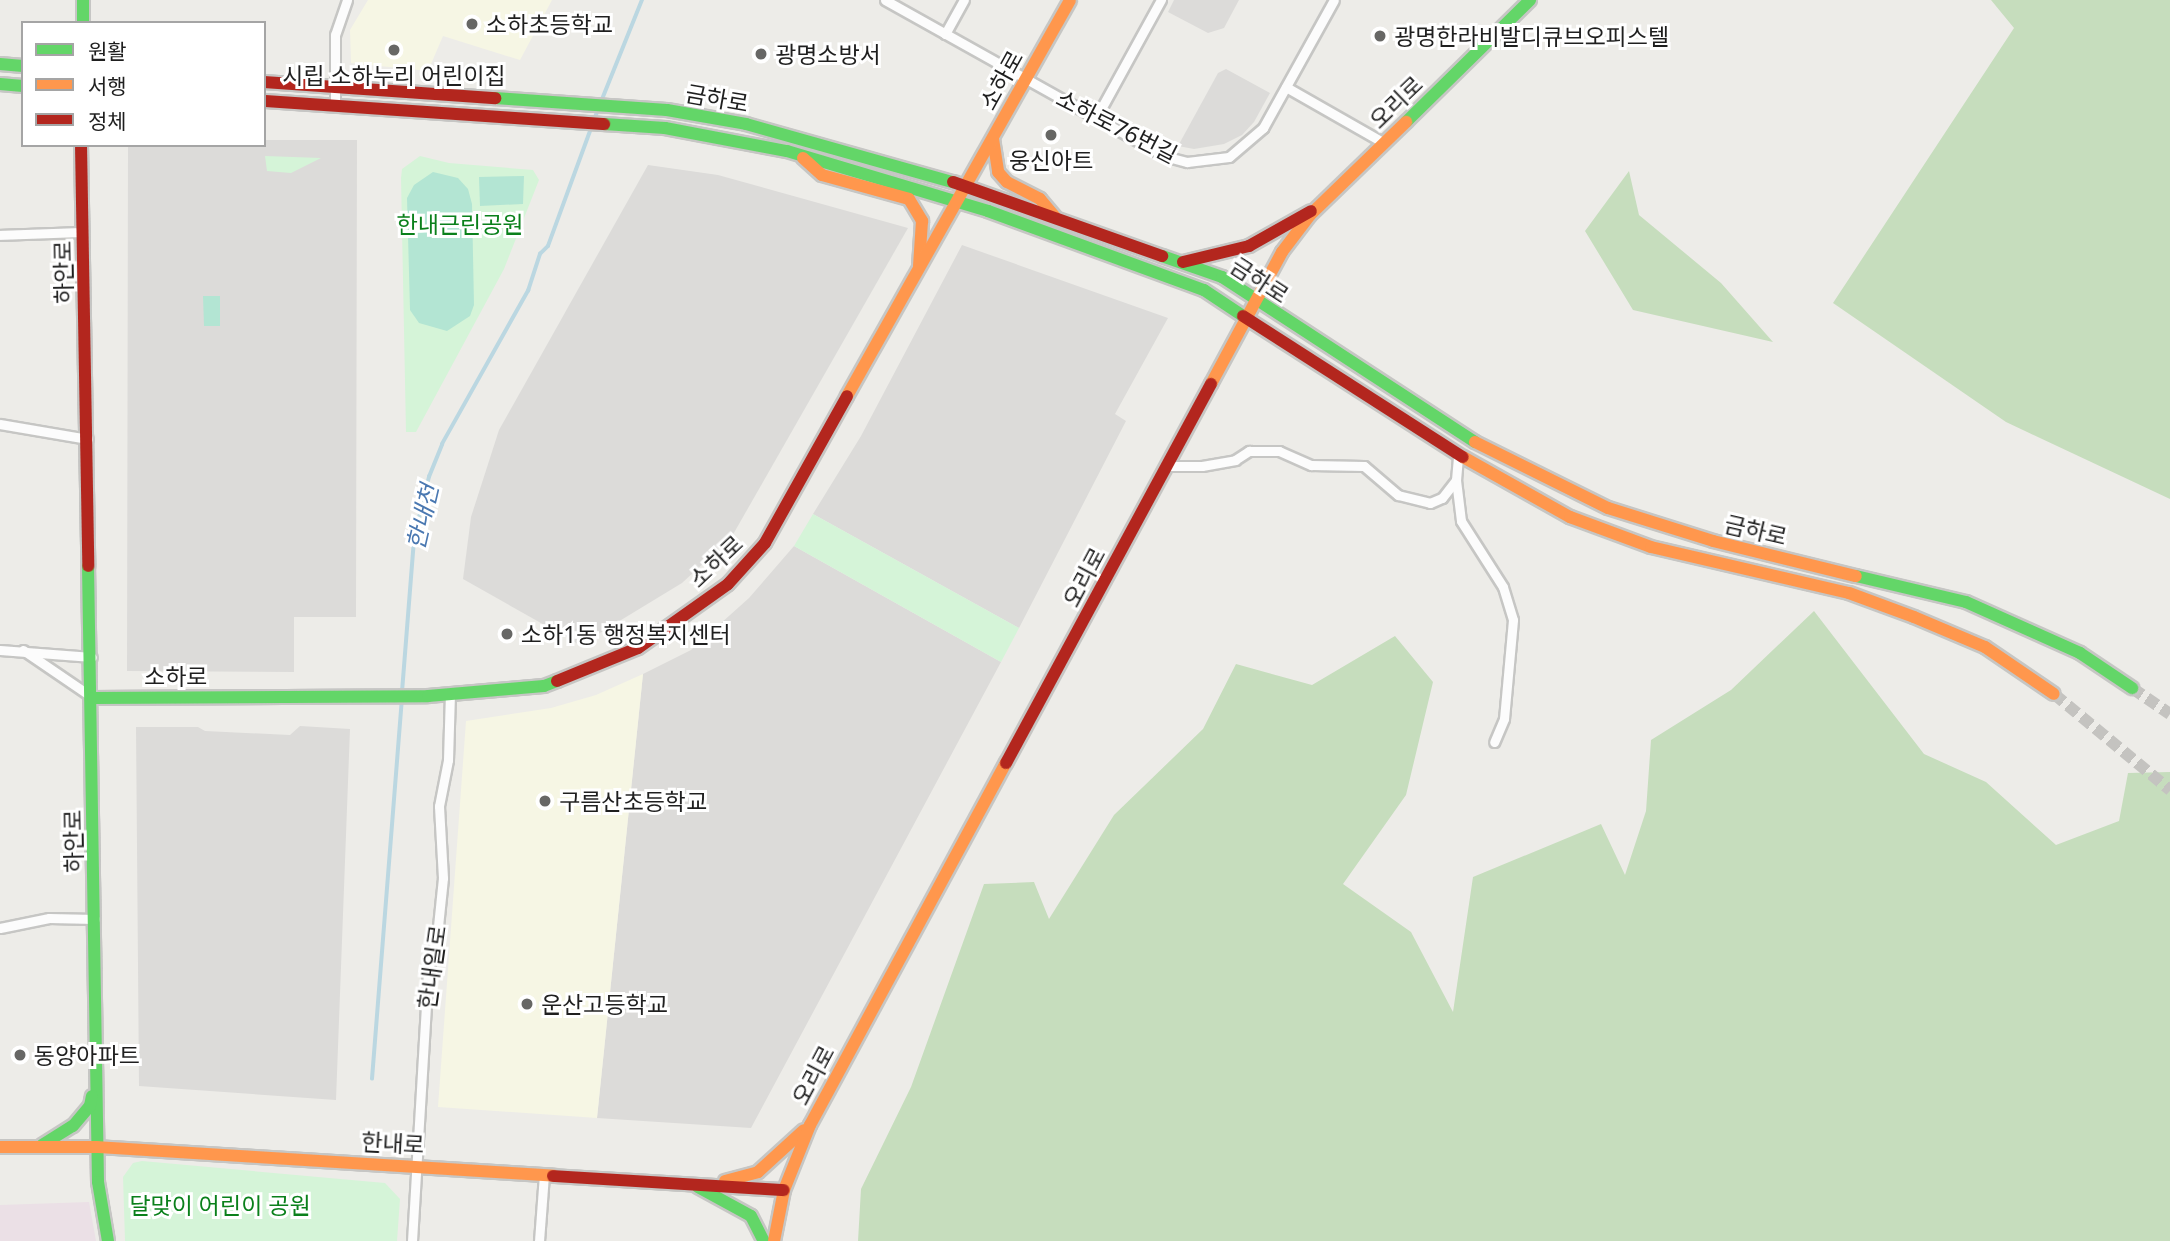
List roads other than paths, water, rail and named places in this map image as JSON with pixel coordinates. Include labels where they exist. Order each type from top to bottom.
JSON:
[{"type":"main road","points":[[83,0],[83,21]]},
{"type":"main road","name":"소하로","points":[[93,698],[372,698],[428,696],[544,685],[592,670],[638,648],[728,584],[765,543],[1069,0]]},
{"type":"main road","name":"오리로","points":[[774,1241],[784,1190],[810,1125],[1167,466],[1243,316],[1282,251],[1320,206],[1530,0]]},
{"type":"main road","points":[[0,64],[21,66]]},
{"type":"main road","name":"금하로","points":[[266,82],[626,106],[746,124],[965,186],[1222,277],[1463,436],[1576,495],[1713,541],[1965,601],[2080,653],[2132,688]]},
{"type":"main road","points":[[0,84],[21,86]]},
{"type":"main road","name":"금하로","points":[[266,101],[618,123],[735,139],[957,201],[1204,290],[1458,455],[1603,531],[1702,561],[1849,593],[1985,647],[2054,694]]},
{"type":"main road","points":[[993,137],[998,172],[1007,182],[1040,199],[1055,217]]},
{"type":"main road","name":"하안로","points":[[81,147],[93,698],[97,1147],[98,1182],[108,1241]]},
{"type":"main road","points":[[800,155],[822,175],[909,199],[922,221],[919,268]]},
{"type":"main road","points":[[1180,262],[1249,246],[1320,206]]},
{"type":"main road","points":[[40,1146],[83,1115],[90,1106],[96,1079]]},
{"type":"main road","points":[[692,1184],[733,1181],[758,1172],[810,1125]]},
{"type":"main road","name":"한내로","points":[[0,1147],[97,1147],[784,1190]]},
{"type":"main road","points":[[692,1184],[740,1207],[751,1216],[764,1241]]},
{"type":"street","points":[[335,105],[335,35],[347,0]]},
{"type":"street","name":"소하로76번길","points":[[885,0],[1164,156],[1211,161],[1229,157],[1250,142],[1286,87],[1334,0]]},
{"type":"street","points":[[945,34],[964,0]]},
{"type":"street","points":[[1096,118],[1161,0]]},
{"type":"street","points":[[1286,87],[1384,143]]},
{"type":"street","points":[[0,235],[83,232]]},
{"type":"street","points":[[0,424],[88,439]]},
{"type":"street","points":[[1167,466],[1202,466],[1235,460],[1249,451],[1279,452],[1327,468],[1346,463],[1364,466],[1398,495],[1430,503],[1442,498],[1456,480]]},
{"type":"street","points":[[1458,455],[1456,480],[1461,521],[1503,587],[1513,620],[1504,719],[1494,743]]},
{"type":"street","points":[[0,650],[21,649],[92,657]]},
{"type":"street","points":[[21,649],[93,698]]},
{"type":"street","name":"한내일로","points":[[412,1241],[428,971],[438,936],[443,878],[439,806],[448,760],[450,694]]},
{"type":"street","points":[[0,928],[49,918],[95,919]]},
{"type":"street","points":[[539,1241],[544,1175]]},
{"type":"waterway","name":"한내천","points":[[601,102],[642,0]]},
{"type":"waterway","name":"한내천","points":[[402,692],[414,538],[429,477],[442,444],[528,291],[540,254],[548,246],[598,109]]},
{"type":"waterway","name":"한내천","points":[[372,1079],[402,700]]},
{"type":"tunnel","points":[[2132,688],[2170,714]]},
{"type":"tunnel","points":[[2054,694],[2170,790]]},
{"type":"place","name":"소하초등학교","points":[[472,24]]},
{"type":"place","name":"광명한라비발디큐브오피스텔","points":[[1380,36]]},
{"type":"place","name":"시립 소하누리 어린이집","points":[[394,50]]},
{"type":"place","name":"광명소방서","points":[[761,54]]},
{"type":"place","name":"웅신아트","points":[[1051,135]]},
{"type":"place","name":"소하1동 행정복지센터","points":[[507,634]]},
{"type":"place","name":"구름산초등학교","points":[[545,801]]},
{"type":"place","name":"운산고등학교","points":[[527,1004]]},
{"type":"place","name":"동양아파트","points":[[20,1055]]},
{"type":"park label","name":"한내근린공원","points":[[460,224]]},
{"type":"park label","name":"달맞이 어린이 공원","points":[[220,1205]]}]
